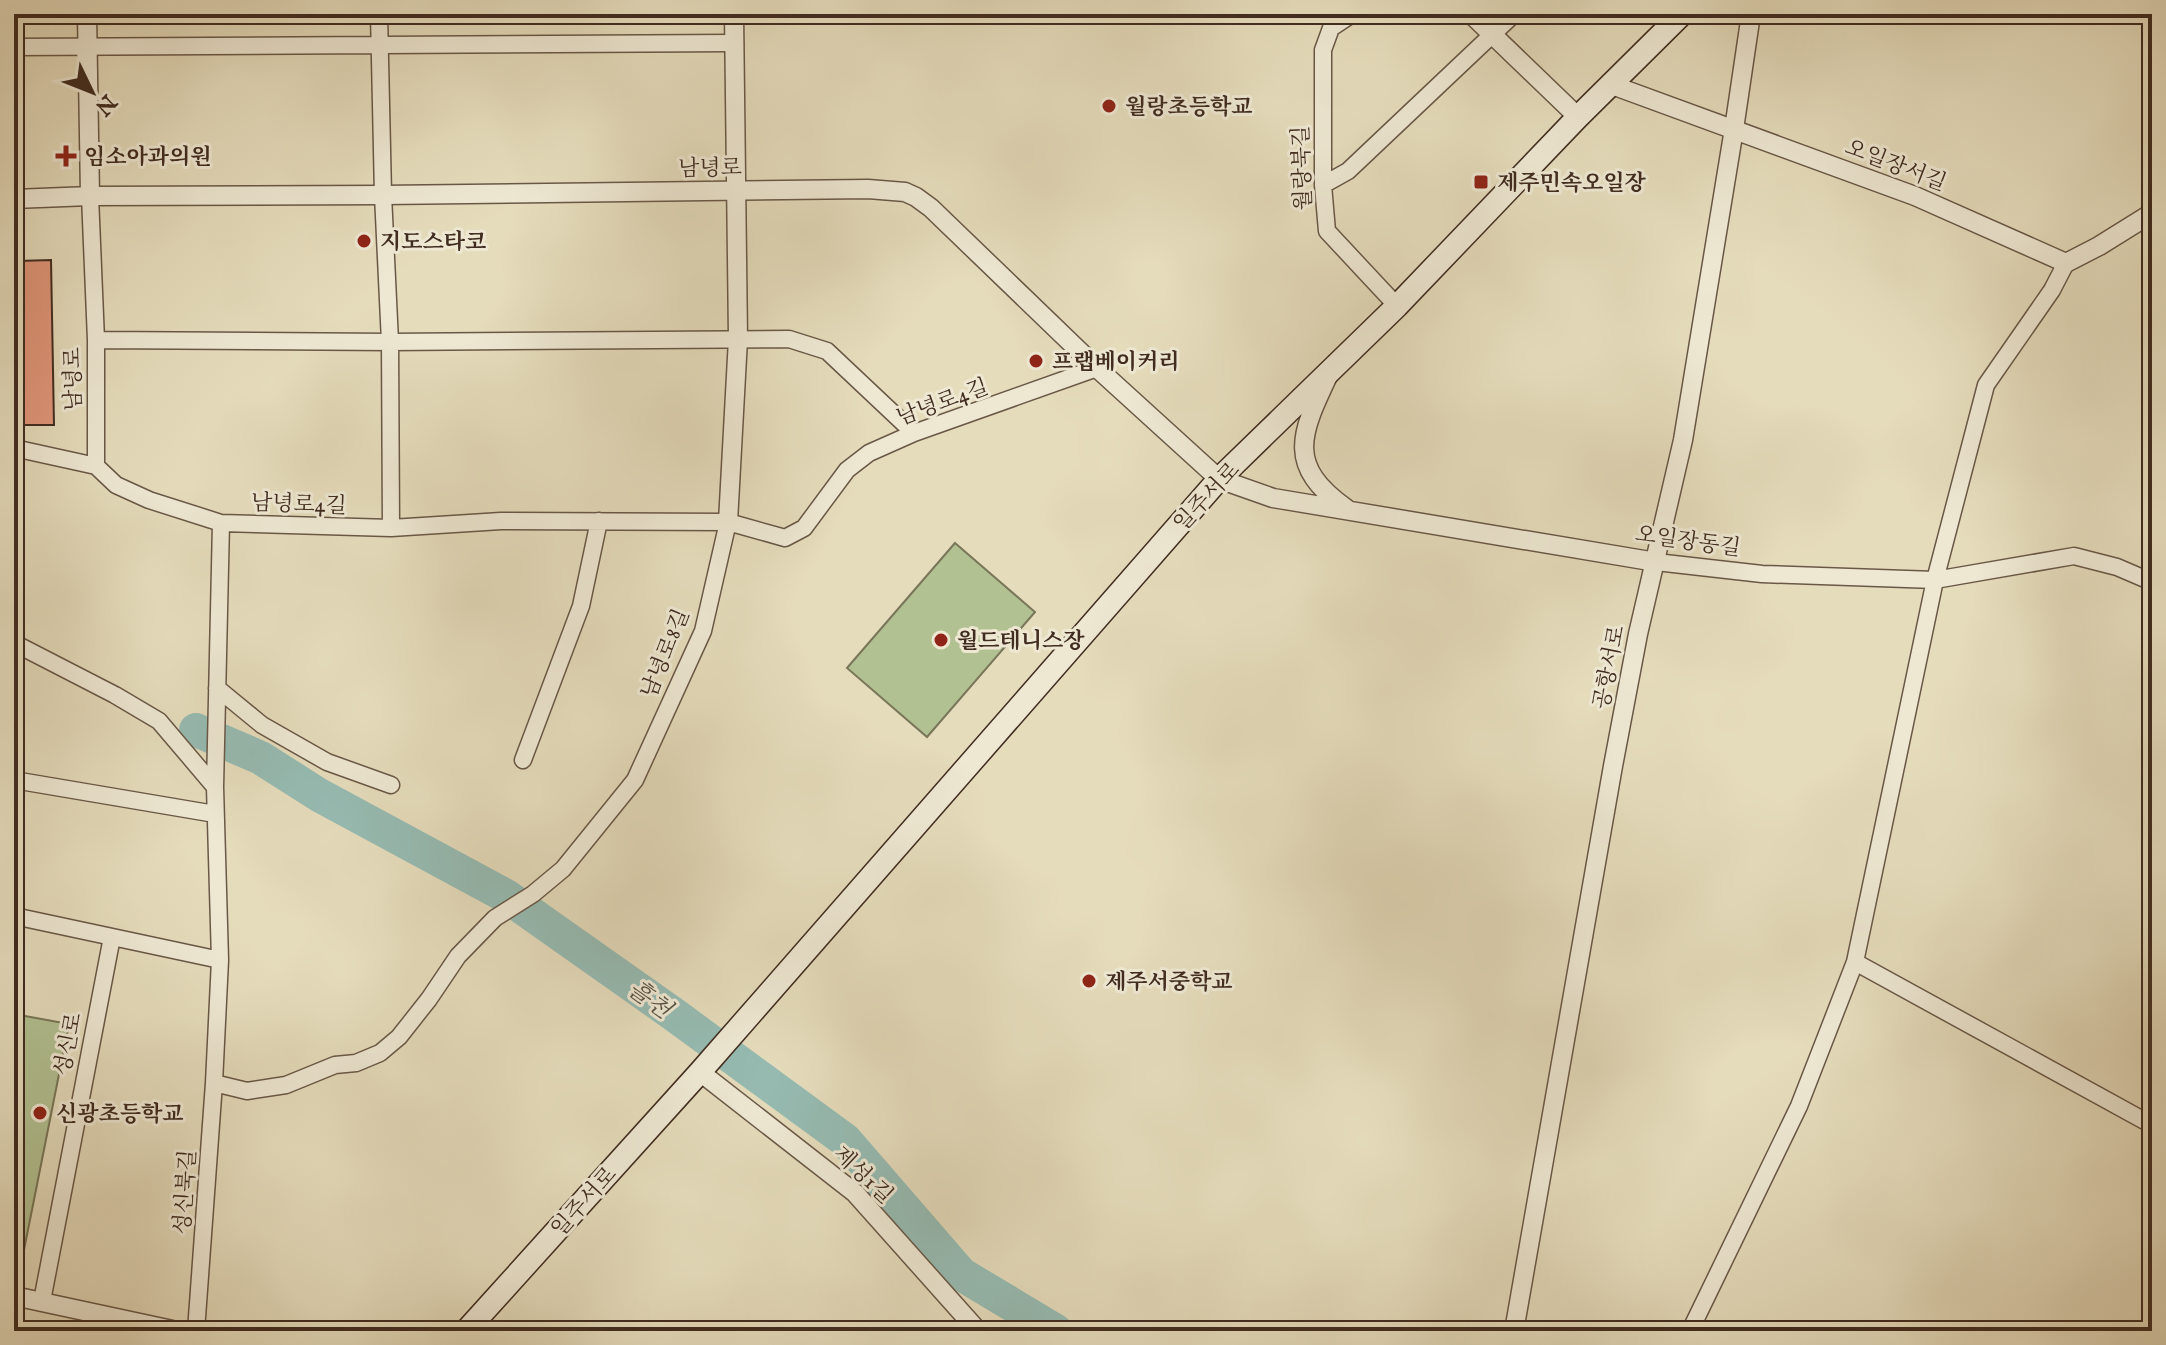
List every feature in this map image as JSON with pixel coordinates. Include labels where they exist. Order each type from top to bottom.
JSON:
[{"type":"main road","name":"일주서로","points":[[466,1331],[700,1072],[1219,479],[1397,306],[1578,117],[1682,14]]},
{"type":"street","points":[[87,14],[90,196]]},
{"type":"street","points":[[379,14],[390,342],[391,528]]},
{"type":"street","name":"남녕로8길","points":[[214,1083],[247,1091],[286,1085],[335,1065],[356,1063],[380,1053],[399,1037],[458,956],[495,918],[533,894],[563,869],[635,780],[703,631],[728,522],[738,339],[734,14]]},
{"type":"street","name":"월랑북길","points":[[1352,14],[1331,28],[1323,50],[1323,185],[1327,231],[1397,306]]},
{"type":"street","points":[[1471,14],[1578,117]]},
{"type":"street","points":[[1323,185],[1348,171],[1514,14]]},
{"type":"street","name":"공항서로","points":[[1514,1331],[1638,634],[1683,440],[1751,14]]},
{"type":"street","points":[[14,47],[735,43]]},
{"type":"street","name":"오일장서길","points":[[1612,85],[1915,196],[2066,263]]},
{"type":"street","name":"남녕로","points":[[14,199],[737,190],[905,192],[931,208],[1097,368],[1219,479]]},
{"type":"street","name":"남녕로","points":[[90,196],[96,340],[96,466]]},
{"type":"street","points":[[1690,1331],[1799,1106],[1855,962],[1935,580],[1986,385],[2052,290],[2066,263],[2152,213]]},
{"type":"street","points":[[96,340],[390,342],[789,339],[827,351],[914,433]]},
{"type":"street","name":"남녕로4길","points":[[14,448],[96,466],[116,485],[149,500],[221,523],[391,528],[501,521],[728,522],[785,538],[804,528],[847,470],[869,453],[914,433],[1097,368]]},
{"type":"street","points":[[1332,368],[1310,420],[1303,453],[1305,464],[1322,489],[1349,510]]},
{"type":"street","name":"오일장동길","points":[[1219,479],[1273,498],[1656,562],[1762,574],[1935,580],[2074,556],[2117,567],[2152,582]]},
{"type":"street","points":[[523,760],[581,606],[599,521]]},
{"type":"street","name":"성신북길","points":[[196,1331],[220,960],[215,787],[221,523]]},
{"type":"street","points":[[14,643],[159,721],[215,787]]},
{"type":"street","points":[[217,688],[262,725],[327,762],[391,785]]},
{"type":"street","points":[[14,780],[215,814]]},
{"type":"street","points":[[14,916],[220,960]]},
{"type":"street","name":"성신로","points":[[42,1301],[112,937]]},
{"type":"street","points":[[1855,962],[2152,1125]]},
{"type":"street","name":"제성1길","points":[[700,1072],[855,1193],[978,1331]]},
{"type":"street","points":[[14,1296],[177,1331]]},
{"type":"green space","name":"월드테니스장","points":[[955,543],[1035,612],[927,737],[847,668]]},
{"type":"green space","points":[[14,1014],[69,1024],[23,1255],[14,1253]]},
{"type":"building","points":[[51,260],[54,425],[21,425],[17,261]]},
{"type":"waterway","name":"흘천","points":[[196,730],[261,758],[319,795],[506,896],[845,1140],[961,1274],[1056,1331]]},
{"type":"place","name":"월랑초등학교","points":[[1109,106]]},
{"type":"place","name":"임소아과의원","points":[[66,156]]},
{"type":"place","name":"제주민속오일장","points":[[1481,182]]},
{"type":"place","name":"지도스타코","points":[[364,241]]},
{"type":"place","name":"프랩베이커리","points":[[1036,361]]},
{"type":"place","name":"월드테니스장","points":[[941,640]]},
{"type":"place","name":"제주서중학교","points":[[1089,981]]},
{"type":"place","name":"신광초등학교","points":[[40,1113]]}]
